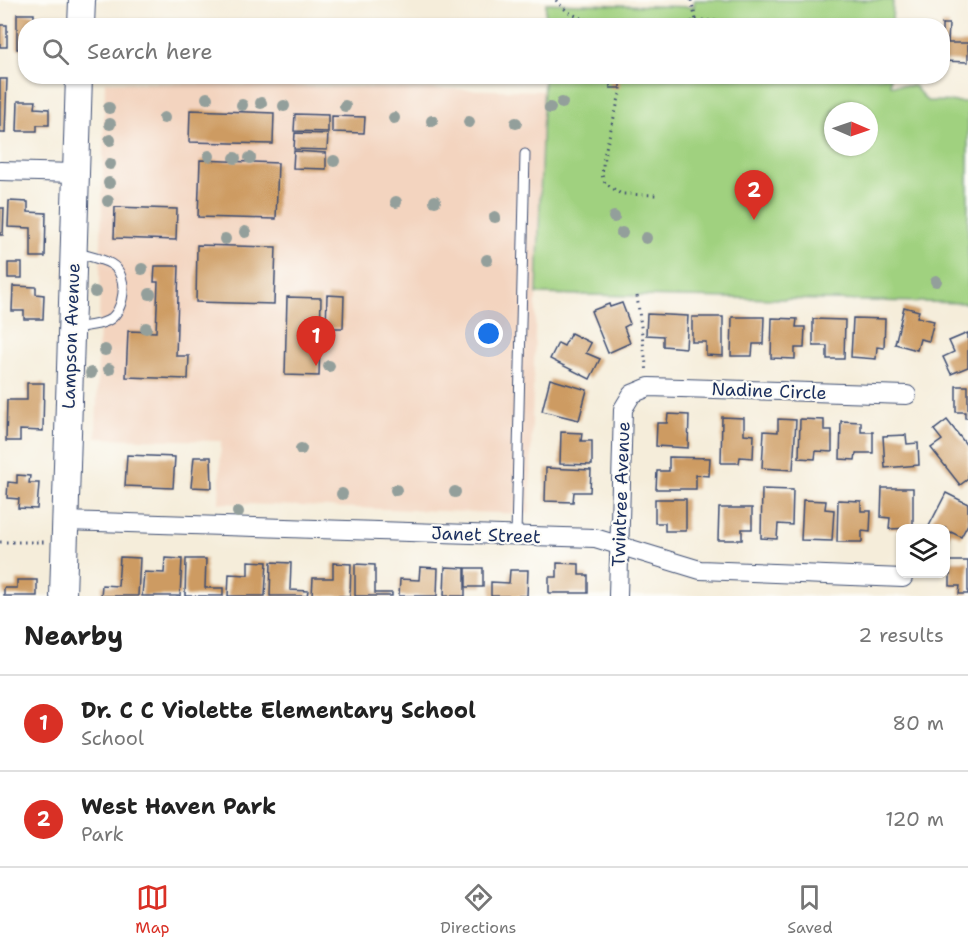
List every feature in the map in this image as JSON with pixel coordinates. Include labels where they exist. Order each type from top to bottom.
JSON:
[{"type":"street","points":[[81,18],[82,0]]},
{"type":"street","name":"Lampson Avenue","points":[[63,596],[79,84]]},
{"type":"street","points":[[0,171],[76,173]]},
{"type":"street","name":"Nadine Circle","points":[[632,394],[649,387],[907,395]]},
{"type":"street","name":"Twintree Avenue","points":[[618,596],[623,409],[632,394]]},
{"type":"street","name":"Janet Street","points":[[65,532],[595,538],[700,570],[896,578]]},
{"type":"lane","points":[[516,536],[525,153]]},
{"type":"lane","points":[[71,328],[106,321],[115,315],[123,292],[119,272],[112,264],[74,252]]},
{"type":"path","points":[[556,0],[563,8],[582,18]]},
{"type":"path","points":[[691,0],[696,18]]},
{"type":"path","points":[[621,84],[602,168],[605,183],[621,194],[656,195]]},
{"type":"path","points":[[637,296],[649,387]]},
{"type":"path","points":[[0,542],[65,532]]},
{"type":"shaded area","points":[[105,84],[543,91],[529,514],[219,503],[221,441],[96,438]]},
{"type":"green space","points":[[694,0],[893,0],[892,18],[545,18],[546,3],[694,7]]},
{"type":"green space","points":[[544,84],[890,84],[914,86],[927,101],[968,102],[968,303],[537,294]]},
{"type":"building","points":[[17,14],[34,14],[34,18],[18,18],[17,49]]},
{"type":"building","points":[[0,25],[7,25],[7,47],[0,47]]},
{"type":"building","points":[[950,43],[968,43],[968,62],[950,61]]},
{"type":"building","points":[[0,79],[7,79],[5,133],[0,133]]},
{"type":"building","points":[[610,84],[620,84],[620,88],[610,88]]},
{"type":"building","points":[[18,101],[36,101],[35,108],[49,109],[49,125],[37,125],[37,131],[17,131]]},
{"type":"building","points":[[190,110],[274,113],[273,144],[189,142]]},
{"type":"building","points":[[295,114],[328,115],[328,132],[294,131]]},
{"type":"building","points":[[332,116],[365,117],[364,133],[332,132]]},
{"type":"building","points":[[295,133],[328,134],[327,150],[294,149]]},
{"type":"building","points":[[294,151],[326,153],[326,169],[293,168]]},
{"type":"building","points":[[200,160],[278,163],[276,219],[198,217]]},
{"type":"building","points":[[9,201],[28,202],[28,212],[46,213],[45,257],[31,257],[31,228],[8,227]]},
{"type":"building","points":[[115,207],[177,209],[176,240],[114,238]]},
{"type":"building","points":[[0,208],[4,208],[3,235],[0,235]]},
{"type":"building","points":[[197,245],[276,247],[274,304],[196,302]]},
{"type":"building","points":[[8,263],[22,263],[22,278],[8,278]]},
{"type":"building","points":[[155,266],[179,266],[176,356],[189,356],[188,379],[126,377],[128,331],[156,332],[158,282],[154,282]]},
{"type":"building","points":[[13,286],[36,287],[36,294],[44,295],[43,319],[24,319],[24,311],[12,311]]},
{"type":"building","points":[[327,295],[344,296],[343,328],[326,328]]},
{"type":"building","points":[[287,297],[321,298],[319,376],[285,375]]},
{"type":"building","points":[[622,303],[630,324],[624,327],[630,343],[608,353],[591,311],[609,304],[610,307]]},
{"type":"building","points":[[904,307],[919,311],[917,317],[934,321],[929,341],[920,339],[917,350],[895,344]]},
{"type":"building","points":[[647,314],[688,316],[686,348],[663,346],[663,336],[646,335]]},
{"type":"building","points":[[692,317],[723,317],[723,356],[706,355],[706,342],[692,342]]},
{"type":"building","points":[[732,317],[764,317],[763,344],[753,344],[752,356],[731,356]]},
{"type":"building","points":[[772,318],[797,319],[796,327],[805,327],[804,348],[795,348],[795,359],[771,358]]},
{"type":"building","points":[[853,318],[885,319],[884,348],[877,347],[876,359],[851,357]]},
{"type":"building","points":[[813,319],[845,320],[844,359],[827,359],[827,346],[813,346]]},
{"type":"building","points":[[571,333],[591,343],[586,353],[600,359],[590,379],[550,359],[558,343],[564,346]]},
{"type":"building","points":[[968,333],[968,367],[951,374],[943,357],[954,352],[949,341]]},
{"type":"building","points":[[550,379],[587,390],[579,420],[542,411]]},
{"type":"building","points":[[27,383],[44,383],[43,431],[20,430],[20,441],[6,441],[7,400],[27,400]]},
{"type":"building","points":[[956,386],[968,386],[968,418],[965,418],[965,412],[956,412]]},
{"type":"building","points":[[668,414],[689,415],[688,448],[656,446],[657,423],[667,423]]},
{"type":"building","points":[[722,417],[744,418],[744,434],[754,435],[753,458],[740,457],[739,463],[721,463]]},
{"type":"building","points":[[778,419],[796,420],[793,470],[762,468],[764,431],[778,432]]},
{"type":"building","points":[[800,419],[824,420],[824,430],[832,430],[832,452],[816,451],[815,459],[799,458]]},
{"type":"building","points":[[947,420],[968,447],[968,479],[960,485],[931,448],[942,440],[934,430]]},
{"type":"building","points":[[841,421],[861,422],[861,432],[873,432],[873,453],[856,453],[855,460],[840,459]]},
{"type":"building","points":[[561,432],[582,433],[581,441],[592,441],[592,465],[560,464]]},
{"type":"building","points":[[906,435],[907,444],[918,443],[919,465],[885,468],[883,436]]},
{"type":"building","points":[[127,455],[175,457],[173,488],[125,486]]},
{"type":"building","points":[[194,457],[211,457],[212,488],[191,487]]},
{"type":"building","points":[[669,457],[710,458],[709,476],[696,475],[696,489],[656,489],[657,471],[669,471]]},
{"type":"building","points":[[546,468],[591,470],[590,492],[574,492],[573,502],[545,501]]},
{"type":"building","points":[[17,475],[30,476],[29,483],[39,483],[37,509],[18,508],[19,499],[7,498],[8,482],[17,483]]},
{"type":"building","points":[[882,488],[913,488],[913,524],[896,524],[896,529],[889,529],[890,518],[881,517]]},
{"type":"building","points":[[762,489],[793,490],[792,525],[778,524],[777,539],[761,538]]},
{"type":"building","points":[[946,493],[968,504],[968,524],[961,537],[951,532],[950,534],[950,524],[930,524]]},
{"type":"building","points":[[655,499],[686,499],[686,531],[665,531],[665,523],[655,523]]},
{"type":"building","points":[[803,500],[826,501],[825,509],[834,510],[832,541],[801,540]]},
{"type":"building","points":[[838,500],[861,501],[861,511],[871,511],[870,532],[862,531],[862,542],[837,542]]},
{"type":"building","points":[[719,508],[752,508],[752,529],[742,529],[742,540],[718,540]]},
{"type":"building","points":[[120,557],[140,558],[138,596],[101,596],[102,585],[118,586]]},
{"type":"building","points":[[165,558],[182,559],[180,596],[142,596],[144,572],[164,573]]},
{"type":"building","points":[[186,559],[206,559],[205,588],[223,588],[223,596],[185,596]]},
{"type":"building","points":[[248,561],[267,562],[265,596],[228,596],[229,574],[248,575]]},
{"type":"building","points":[[950,561],[968,561],[968,594],[959,594],[960,586],[950,586]]},
{"type":"building","points":[[271,562],[291,563],[290,590],[308,591],[307,596],[270,596]]},
{"type":"building","points":[[333,563],[351,564],[350,596],[312,596],[313,578],[333,578]]},
{"type":"building","points":[[557,563],[579,564],[579,575],[588,575],[588,593],[549,593],[549,577],[557,577]]},
{"type":"building","points":[[355,564],[375,565],[375,593],[392,593],[392,596],[355,596]]},
{"type":"building","points":[[420,567],[438,568],[437,596],[399,596],[400,579],[419,580]]},
{"type":"building","points":[[445,567],[465,568],[465,596],[444,596]]},
{"type":"building","points":[[466,568],[483,568],[483,587],[466,587]]},
{"type":"building","points":[[510,570],[528,570],[527,596],[491,596],[491,582],[509,583]]},
{"type":"building","points":[[17,580],[37,580],[37,596],[4,596],[4,588],[17,588]]},
{"type":"place","name":"West Haven Park","points":[[754,220]]},
{"type":"place","name":"Dr. C C Violette Elementary School","points":[[316,366]]}]
